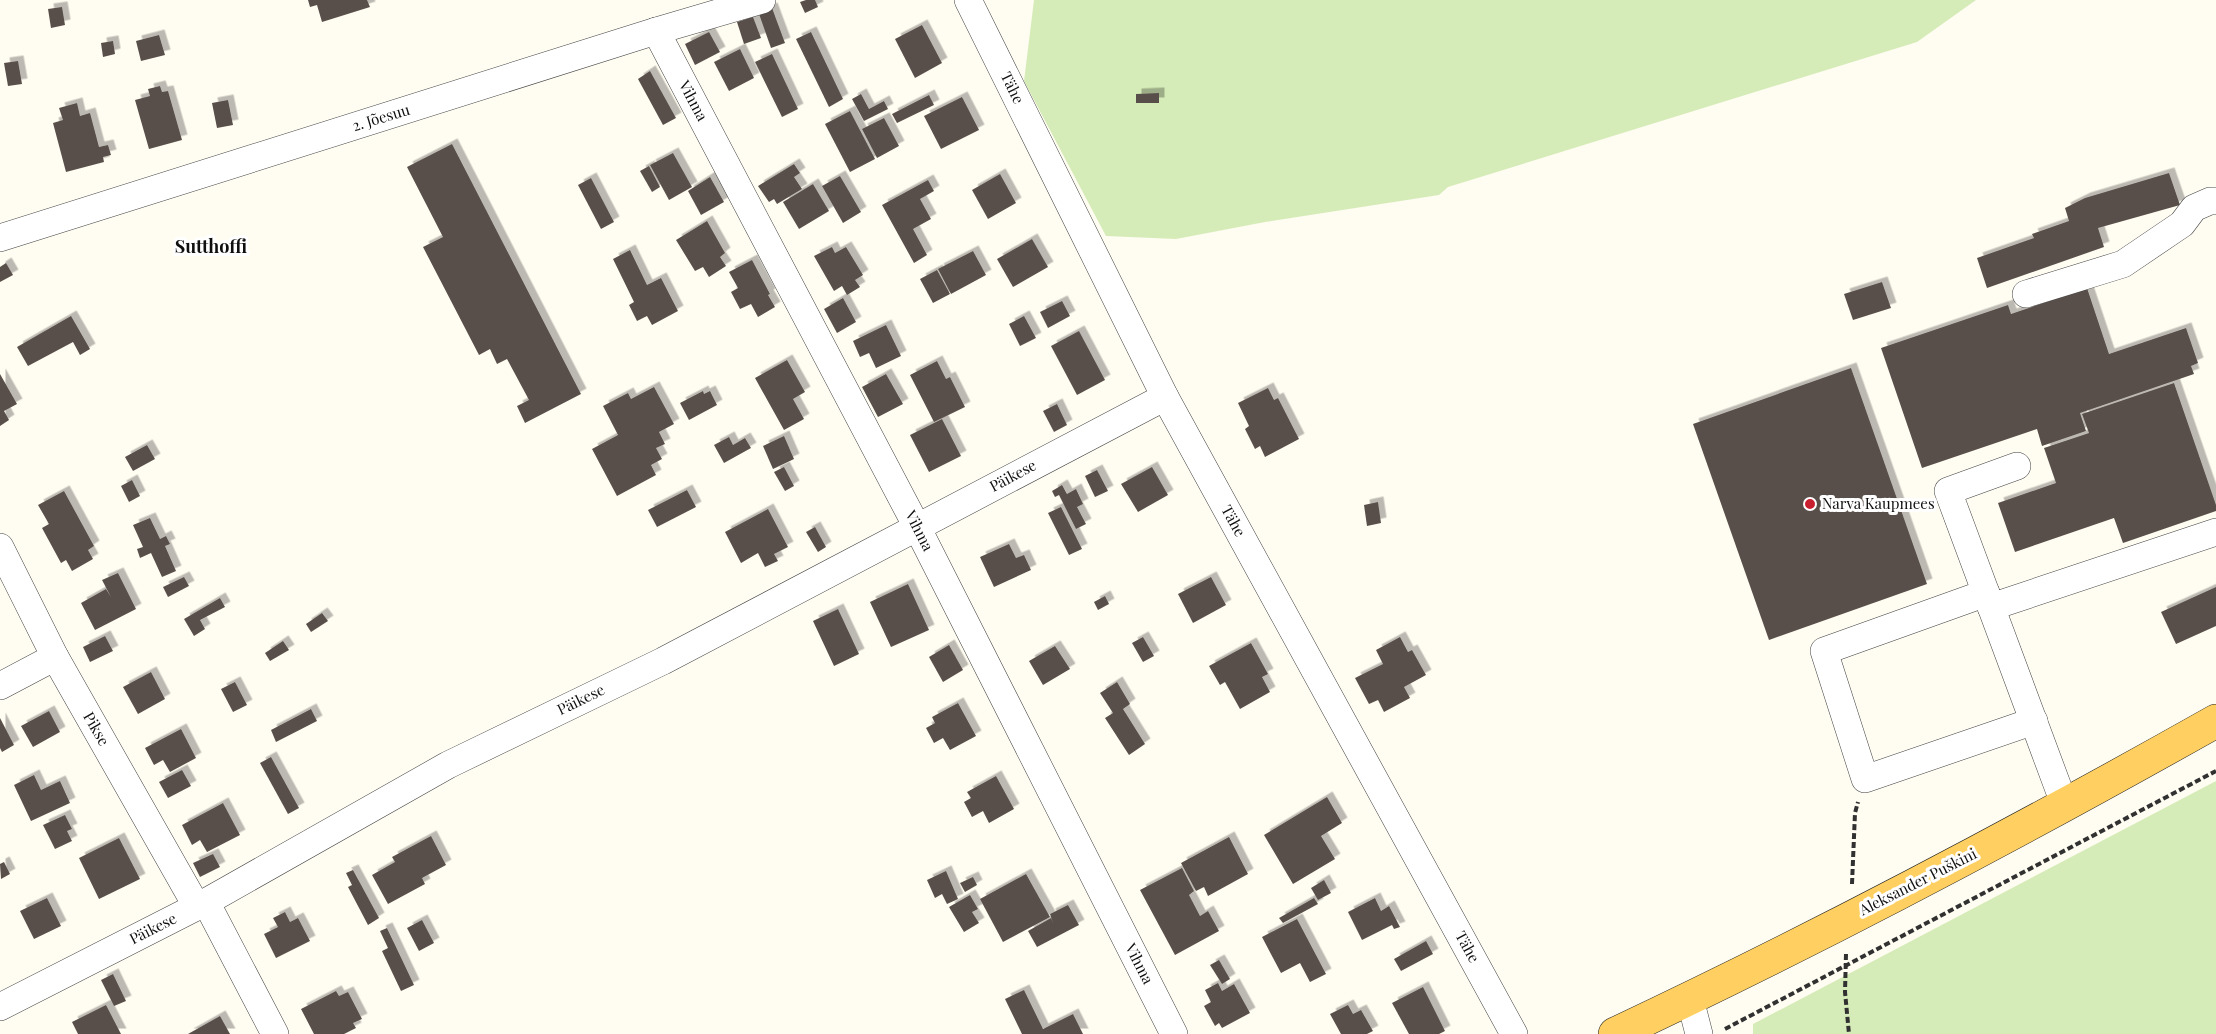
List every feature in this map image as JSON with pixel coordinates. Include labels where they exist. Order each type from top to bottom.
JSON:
[{"type":"main road","name":"Aleksander Puškini","points":[[1615,1034],[1690,999],[2065,806],[2216,721]]},
{"type":"street","name":"2. Jõesuu","points":[[0,238],[656,31],[762,0]]},
{"type":"street","name":"Tähe","points":[[968,0],[1165,397],[1514,1034]]},
{"type":"street","name":"Vihma","points":[[656,31],[917,527],[1174,1034]]},
{"type":"street","points":[[2026,294],[2123,264],[2182,224],[2194,208],[2210,201],[2216,201]]},
{"type":"street","name":"Päikese","points":[[0,1006],[202,905],[448,765],[663,661],[1165,397]]},
{"type":"street","points":[[2017,466],[1948,491],[2065,806]]},
{"type":"street","points":[[2034,721],[1865,778],[1824,651],[2216,532]]},
{"type":"street","name":"Pikse","points":[[0,547],[55,657],[202,905],[275,1034]]},
{"type":"street","points":[[0,686],[55,657]]},
{"type":"street","points":[[1690,999],[1699,1034]]},
{"type":"path","points":[[1718,1034],[2216,771]]},
{"type":"path","points":[[1731,1034],[1732,1025]]},
{"type":"green space","points":[[1034,0],[1976,0],[1917,42],[1448,187],[1439,195],[1265,222],[1176,239],[1106,236],[1024,81]]},
{"type":"green space","points":[[2216,781],[2216,1034],[1753,1034],[1753,1024]]},
{"type":"building","points":[[308,0],[367,0],[370,7],[322,22],[317,5],[310,7]]},
{"type":"building","points":[[815,0],[818,7],[805,13],[800,2]]},
{"type":"building","points":[[62,7],[65,25],[51,28],[48,9]]},
{"type":"building","points":[[772,8],[785,43],[771,48],[759,14]]},
{"type":"building","points":[[753,17],[761,38],[744,44],[737,22]]},
{"type":"building","points":[[922,25],[942,63],[915,78],[895,39]]},
{"type":"building","points":[[709,32],[720,52],[695,65],[685,44]]},
{"type":"building","points":[[811,32],[843,99],[829,107],[796,39]]},
{"type":"building","points":[[159,35],[165,55],[141,61],[136,41]]},
{"type":"building","points":[[113,41],[115,54],[103,57],[101,43]]},
{"type":"building","points":[[740,49],[754,78],[729,91],[714,62]]},
{"type":"building","points":[[772,54],[798,109],[782,117],[755,62]]},
{"type":"building","points":[[18,61],[22,84],[8,86],[4,63]]},
{"type":"building","points":[[650,71],[676,118],[663,125],[638,79]]},
{"type":"building","points":[[160,86],[162,92],[168,91],[182,140],[149,149],[135,100],[150,96],[148,89]]},
{"type":"building","points":[[1159,93],[1159,103],[1136,103],[1136,94]]},
{"type":"building","points":[[861,94],[869,109],[884,101],[888,109],[864,121],[852,99]]},
{"type":"building","points":[[929,95],[934,105],[897,123],[892,114]]},
{"type":"building","points":[[962,97],[979,130],[941,149],[924,116]]},
{"type":"building","points":[[228,100],[233,125],[217,128],[212,103]]},
{"type":"building","points":[[77,103],[80,116],[90,113],[99,147],[108,145],[111,155],[103,157],[104,162],[66,172],[53,123],[63,120],[59,108]]},
{"type":"building","points":[[850,111],[875,159],[850,172],[825,124]]},
{"type":"building","points":[[884,118],[899,146],[877,158],[862,129]]},
{"type":"building","points":[[452,144],[581,394],[525,423],[517,406],[529,400],[507,359],[497,364],[490,349],[479,355],[423,247],[443,237],[407,167]]},
{"type":"building","points":[[673,153],[692,187],[669,200],[650,165]]},
{"type":"building","points":[[794,164],[800,173],[794,177],[802,189],[777,204],[774,199],[769,202],[758,186]]},
{"type":"building","points":[[649,166],[660,187],[652,192],[640,171]]},
{"type":"building","points":[[2169,173],[2180,205],[2098,228],[2104,247],[1987,288],[1977,258],[2034,238],[2032,234],[2069,221],[2065,208],[2085,198]]},
{"type":"building","points":[[1000,174],[1016,203],[988,219],[972,190]]},
{"type":"building","points":[[840,176],[861,212],[843,223],[822,186]]},
{"type":"building","points":[[710,177],[724,202],[701,215],[688,191]]},
{"type":"building","points":[[591,178],[614,222],[601,229],[578,185]]},
{"type":"building","points":[[928,180],[934,191],[920,199],[931,219],[913,229],[927,255],[914,263],[882,205]]},
{"type":"building","points":[[813,184],[829,211],[799,229],[783,202]]},
{"type":"building","points":[[707,221],[725,253],[720,257],[726,266],[709,277],[703,267],[695,271],[676,240]]},
{"type":"building","points":[[1032,239],[1048,267],[1013,287],[997,259]]},
{"type":"building","points":[[832,247],[835,253],[846,247],[863,275],[855,280],[860,287],[847,295],[842,286],[834,291],[814,256]]},
{"type":"building","points":[[630,250],[647,285],[661,278],[678,311],[652,325],[647,316],[637,321],[629,305],[634,302],[613,259]]},
{"type":"building","points":[[973,251],[986,275],[951,294],[938,269]]},
{"type":"building","points":[[752,260],[775,307],[758,317],[751,304],[740,309],[731,292],[738,288],[729,272]]},
{"type":"building","points":[[6,263],[13,275],[0,282],[0,267]]},
{"type":"building","points":[[937,270],[950,294],[933,303],[920,279]]},
{"type":"building","points":[[1882,282],[1891,308],[1853,320],[1844,294]]},
{"type":"building","points":[[2087,288],[2109,354],[2186,328],[2198,363],[2191,366],[2194,374],[2080,413],[2086,431],[2042,446],[2037,429],[1922,468],[1881,348],[2008,305],[2011,314]]},
{"type":"building","points":[[843,298],[856,322],[837,333],[824,309]]},
{"type":"building","points":[[1062,301],[1070,316],[1048,328],[1040,312]]},
{"type":"building","points":[[71,316],[90,349],[80,355],[73,342],[28,366],[17,347]]},
{"type":"building","points":[[1024,316],[1036,338],[1020,346],[1009,324]]},
{"type":"building","points":[[886,325],[901,356],[876,368],[869,353],[860,357],[853,341]]},
{"type":"building","points":[[1079,331],[1105,380],[1077,395],[1051,346]]},
{"type":"building","points":[[787,360],[805,392],[793,399],[804,419],[784,430],[755,378]]},
{"type":"building","points":[[937,361],[946,379],[950,377],[965,407],[934,422],[910,375]]},
{"type":"building","name":"Narva Kaupmees","points":[[1851,368],[1927,584],[1769,640],[1693,424]]},
{"type":"building","points":[[0,374],[17,404],[4,411],[9,420],[0,426]]},
{"type":"building","points":[[886,374],[903,404],[878,417],[862,387]]},
{"type":"building","points":[[2174,383],[2216,505],[2216,511],[2123,543],[2114,518],[2015,552],[1998,503],[2056,483],[2044,448],[2089,433],[2082,414]]},
{"type":"building","points":[[654,387],[674,424],[659,432],[665,444],[656,448],[662,459],[651,465],[656,475],[617,496],[592,449],[618,435],[603,406],[628,393],[631,399]]},
{"type":"building","points":[[1268,388],[1274,400],[1278,398],[1299,439],[1265,457],[1260,446],[1255,449],[1245,429],[1249,426],[1238,403]]},
{"type":"building","points":[[703,391],[704,394],[710,391],[717,405],[689,420],[680,403]]},
{"type":"building","points":[[1057,404],[1067,425],[1054,432],[1043,411]]},
{"type":"building","points":[[942,419],[961,456],[929,472],[910,435]]},
{"type":"building","points":[[784,436],[794,459],[773,469],[763,446]]},
{"type":"building","points":[[729,437],[733,445],[745,438],[751,448],[724,463],[714,445]]},
{"type":"building","points":[[147,445],[155,459],[133,471],[125,457]]},
{"type":"building","points":[[784,467],[794,486],[785,491],[774,472]]},
{"type":"building","points":[[1152,467],[1168,495],[1138,512],[1121,484]]},
{"type":"building","points":[[1097,470],[1108,491],[1095,497],[1085,476]]},
{"type":"building","points":[[132,480],[140,496],[129,502],[121,486]]},
{"type":"building","points":[[1062,485],[1067,494],[1076,489],[1083,504],[1077,507],[1086,524],[1076,529],[1059,495],[1055,497],[1052,491]]},
{"type":"building","points":[[687,490],[696,507],[657,527],[648,510]]},
{"type":"building","points":[[64,491],[94,546],[88,550],[93,559],[72,571],[66,560],[61,563],[42,528],[49,524],[38,505]]},
{"type":"building","points":[[1378,502],[1381,523],[1367,526],[1364,505]]},
{"type":"building","points":[[1061,507],[1082,549],[1069,555],[1048,513]]},
{"type":"building","points":[[768,509],[788,547],[774,554],[778,561],[765,567],[758,553],[741,563],[725,532]]},
{"type":"building","points":[[150,518],[160,539],[166,536],[170,544],[165,546],[176,571],[162,577],[151,553],[140,558],[137,549],[143,547],[133,525]]},
{"type":"building","points":[[815,527],[826,547],[818,552],[806,532]]},
{"type":"building","points":[[1009,544],[1016,558],[1024,555],[1031,570],[994,587],[980,557]]},
{"type":"building","points":[[118,573],[136,609],[95,630],[81,603],[106,589],[111,597],[102,580]]},
{"type":"building","points":[[184,577],[189,586],[168,597],[163,587]]},
{"type":"building","points":[[1211,577],[1226,605],[1193,623],[1178,594]]},
{"type":"building","points":[[908,584],[929,630],[891,647],[870,602]]},
{"type":"building","points":[[2216,587],[2216,626],[2176,644],[2161,612]]},
{"type":"building","points":[[1105,596],[1109,604],[1098,610],[1094,602]]},
{"type":"building","points":[[220,598],[225,607],[200,620],[205,629],[194,636],[184,619]]},
{"type":"building","points":[[838,609],[859,654],[834,666],[813,621]]},
{"type":"building","points":[[322,613],[328,621],[311,632],[306,624]]},
{"type":"building","points":[[105,636],[113,651],[90,662],[83,647]]},
{"type":"building","points":[[1143,637],[1154,656],[1143,662],[1132,643]]},
{"type":"building","points":[[1400,637],[1408,652],[1412,650],[1426,675],[1404,687],[1410,698],[1384,712],[1378,700],[1369,704],[1355,678],[1383,664],[1376,650]]},
{"type":"building","points":[[283,641],[289,650],[270,661],[265,653]]},
{"type":"building","points":[[1251,643],[1268,674],[1262,677],[1270,692],[1240,709],[1225,682],[1220,685],[1209,666]]},
{"type":"building","points":[[949,645],[963,670],[943,682],[929,657]]},
{"type":"building","points":[[1055,646],[1070,669],[1043,685],[1029,661]]},
{"type":"building","points":[[151,672],[165,699],[138,714],[123,687]]},
{"type":"building","points":[[235,682],[247,705],[233,712],[221,689]]},
{"type":"building","points":[[1117,682],[1130,704],[1123,709],[1145,744],[1129,755],[1105,718],[1113,713],[1100,693]]},
{"type":"building","points":[[958,703],[976,736],[950,750],[943,738],[934,743],[926,728],[935,723],[932,717]]},
{"type":"building","points":[[311,709],[317,721],[276,742],[271,730]]},
{"type":"building","points":[[49,711],[60,732],[33,747],[21,726]]},
{"type":"building","points":[[0,718],[14,745],[2,752],[0,748]]},
{"type":"building","points":[[181,729],[196,758],[170,772],[163,760],[154,765],[145,748]]},
{"type":"building","points":[[271,757],[299,808],[288,814],[260,763]]},
{"type":"building","points":[[182,770],[191,786],[168,798],[159,782]]},
{"type":"building","points":[[34,775],[41,790],[60,781],[70,803],[31,821],[14,785]]},
{"type":"building","points":[[996,776],[1014,809],[989,823],[983,811],[972,817],[964,802],[971,798],[967,792]]},
{"type":"building","points":[[1327,797],[1342,823],[1321,836],[1335,859],[1293,884],[1264,835]]},
{"type":"building","points":[[223,803],[240,835],[207,852],[200,840],[192,845],[182,825]]},
{"type":"building","points":[[65,815],[72,829],[67,831],[72,841],[55,849],[43,825]]},
{"type":"building","points":[[431,836],[446,865],[422,878],[425,884],[388,904],[372,875],[395,862],[392,857]]},
{"type":"building","points":[[1229,837],[1248,874],[1208,896],[1204,887],[1196,891],[1181,863]]},
{"type":"building","points":[[119,838],[140,879],[99,899],[79,858]]},
{"type":"building","points":[[213,854],[220,867],[200,877],[193,863]]},
{"type":"building","points":[[4,862],[10,874],[1,879],[0,864]]},
{"type":"building","points":[[1182,868],[1194,891],[1189,895],[1200,916],[1208,911],[1219,931],[1175,955],[1140,890]]},
{"type":"building","points":[[353,870],[379,918],[368,925],[348,887],[352,885],[346,873]]},
{"type":"building","points":[[946,871],[958,899],[947,904],[942,894],[935,898],[927,880]]},
{"type":"building","points":[[1026,874],[1050,917],[1003,942],[980,899]]},
{"type":"building","points":[[973,877],[977,885],[965,892],[960,883]]},
{"type":"building","points":[[1324,880],[1331,893],[1318,900],[1311,888]]},
{"type":"building","points":[[970,895],[978,909],[972,912],[979,923],[964,932],[949,907]]},
{"type":"building","points":[[47,898],[61,926],[34,939],[20,911]]},
{"type":"building","points":[[1314,898],[1318,904],[1283,923],[1279,918]]},
{"type":"building","points":[[1375,898],[1381,911],[1389,906],[1400,927],[1394,929],[1392,925],[1362,940],[1348,912]]},
{"type":"building","points":[[1068,905],[1079,925],[1037,947],[1028,931],[1051,918],[1053,923],[1050,914]]},
{"type":"building","points":[[285,912],[290,922],[298,918],[310,941],[276,958],[264,934],[278,927],[273,918]]},
{"type":"building","points":[[1297,919],[1326,974],[1310,982],[1300,963],[1281,973],[1262,937]]},
{"type":"building","points":[[422,920],[434,943],[419,951],[407,928]]},
{"type":"building","points":[[387,928],[414,985],[401,991],[382,951],[388,948],[380,931]]},
{"type":"building","points":[[1426,941],[1433,954],[1401,971],[1394,959]]},
{"type":"building","points":[[1219,960],[1230,979],[1222,984],[1210,965]]},
{"type":"building","points":[[113,974],[126,1001],[114,1006],[101,980]]},
{"type":"building","points":[[1218,983],[1222,991],[1234,984],[1250,1013],[1222,1028],[1219,1023],[1215,1026],[1204,1006],[1211,1002],[1205,990]]},
{"type":"building","points":[[1423,987],[1445,1031],[1439,1034],[1409,1034],[1392,1003]]},
{"type":"building","points":[[1024,990],[1043,1029],[1073,1014],[1083,1034],[1022,1034],[1005,999]]},
{"type":"building","points":[[336,991],[339,996],[348,992],[362,1019],[353,1023],[356,1028],[344,1034],[314,1034],[301,1009]]},
{"type":"building","points":[[106,1005],[121,1034],[78,1034],[72,1022]]},
{"type":"building","points":[[1348,1005],[1353,1014],[1361,1010],[1373,1031],[1367,1034],[1341,1034],[1330,1014]]},
{"type":"building","points":[[220,1016],[230,1034],[188,1034]]},
{"type":"place","name":"Narva Kaupmees","points":[[1810,504]]},
{"type":"district","name":"Sutthoffi","points":[[211,247]]}]
